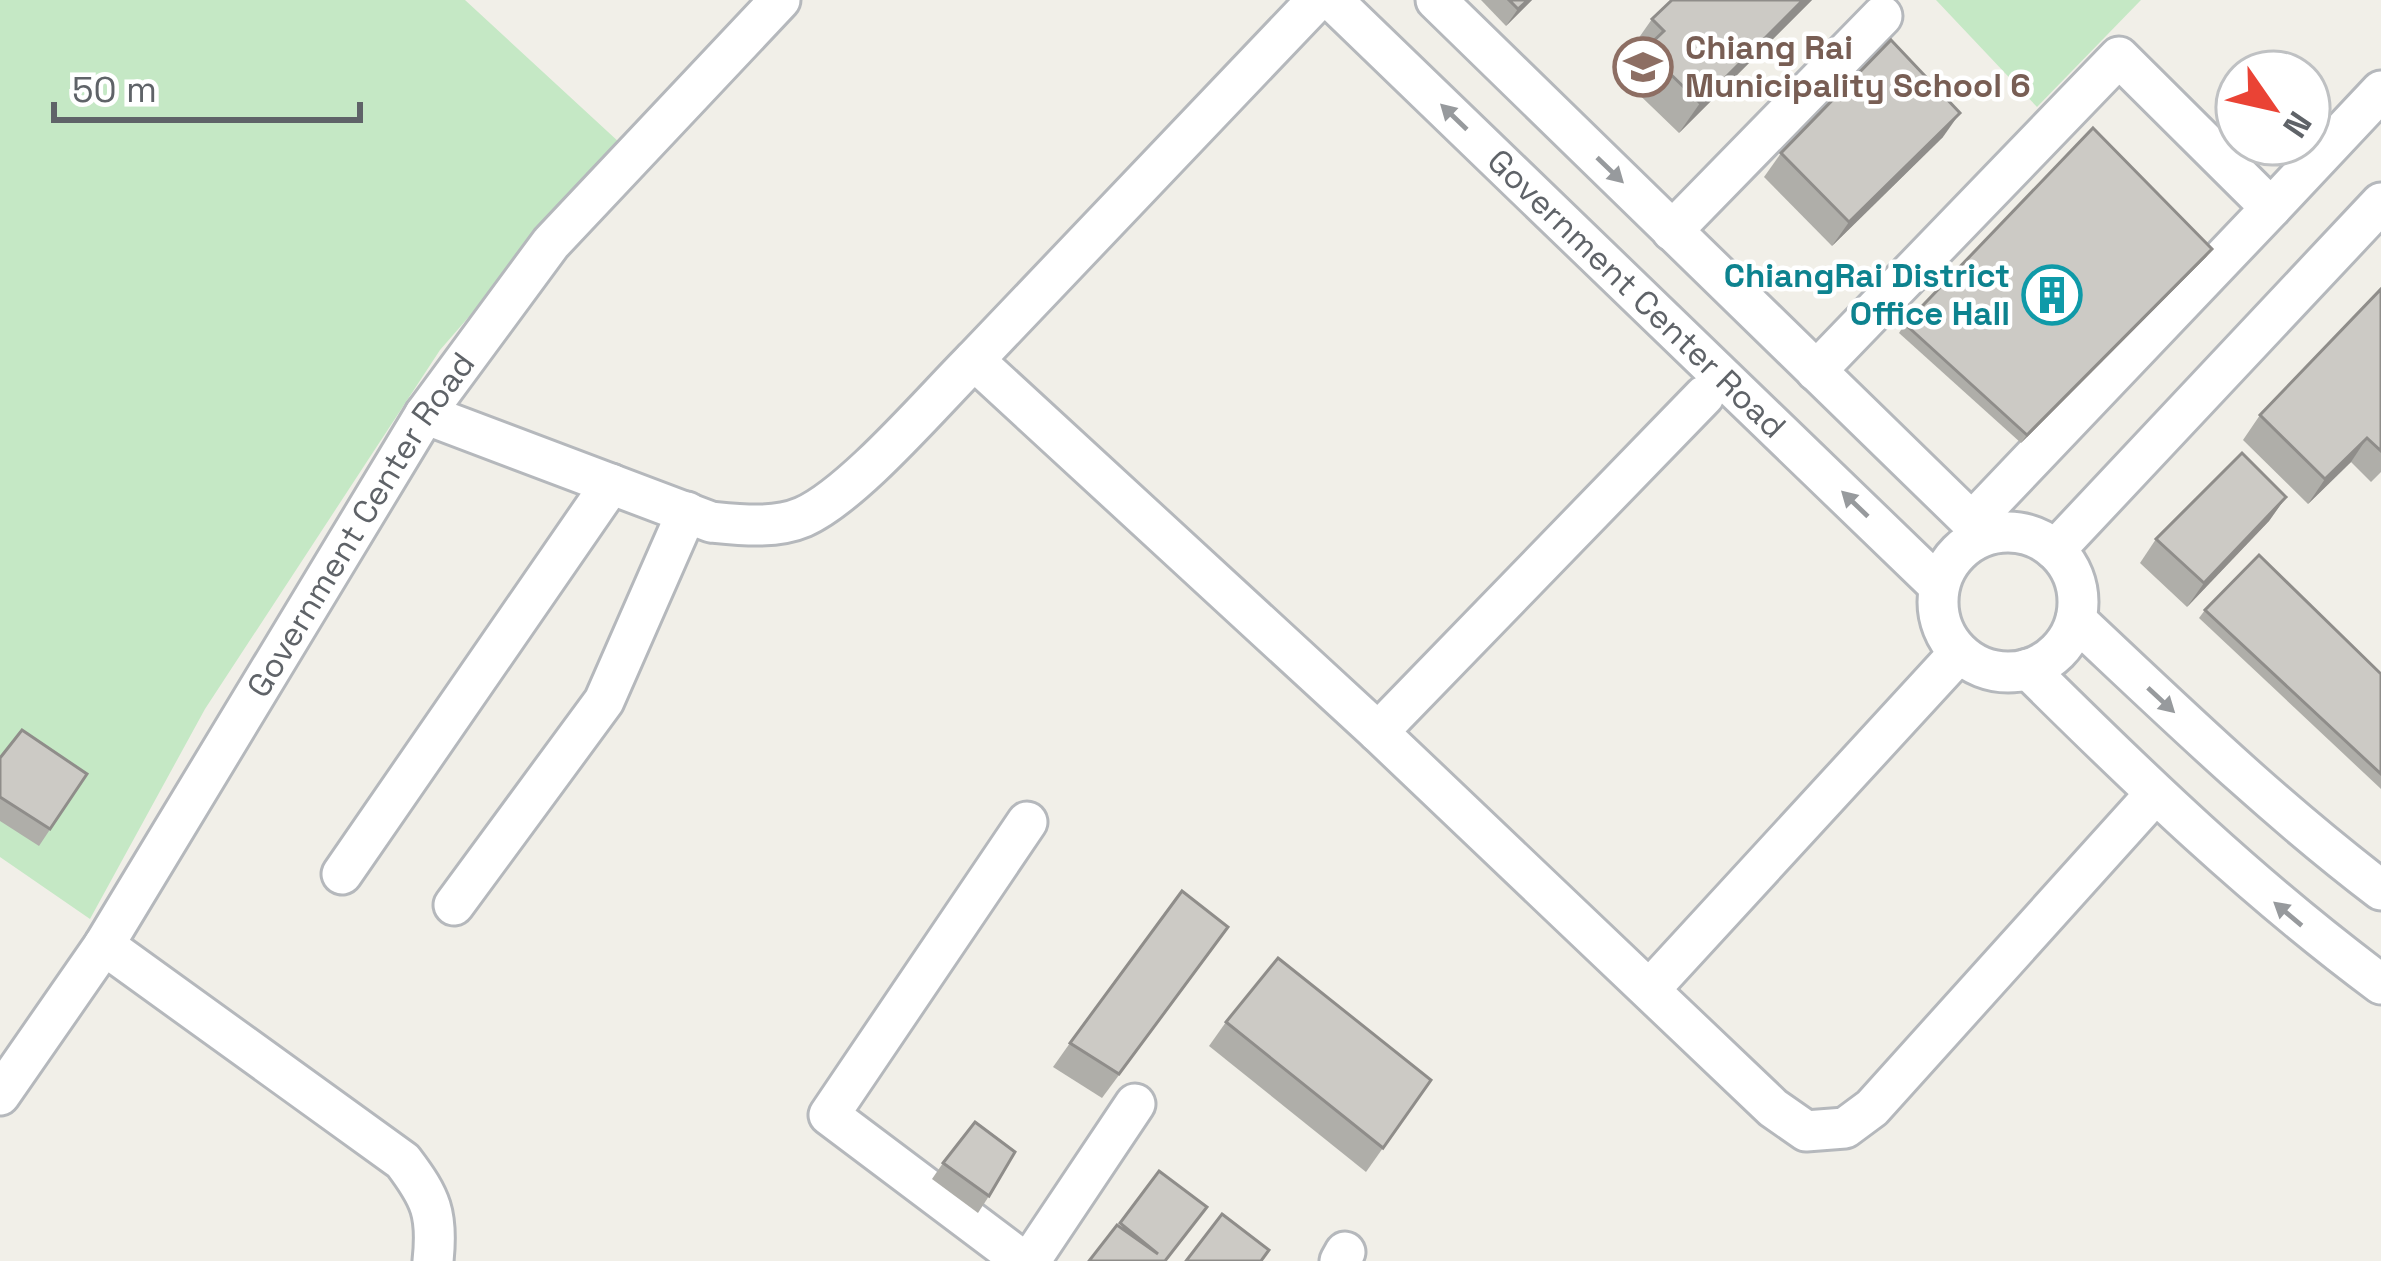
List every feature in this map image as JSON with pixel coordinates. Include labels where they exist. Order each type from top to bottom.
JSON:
[{"type":"street","name":"Government Center Road","points":[[0,1095],[104,945],[424,414],[550,243],[780,0]]},
{"type":"street","points":[[424,414],[711,522],[754,526],[801,519],[836,497],[974,361],[1317,0]]},
{"type":"street","name":"Government Center Road","points":[[1332,0],[1940,586]]},
{"type":"street","name":"Government Center Road","points":[[1436,0],[1978,528]]},
{"type":"street","points":[[1672,231],[1882,16]]},
{"type":"street","points":[[1816,371],[2119,58],[2271,208]]},
{"type":"street","points":[[1978,528],[2040,539],[2055,550],[2076,582],[2075,620],[2066,642],[2049,659],[2027,669],[2003,672],[1980,666],[1959,653],[1945,633],[1938,610],[1948,564],[1978,528],[2381,91]]},
{"type":"street","points":[[2055,550],[2381,203]]},
{"type":"street","points":[[974,361],[1378,732],[1773,1108],[1806,1131],[1844,1128],[1872,1108],[2155,794]]},
{"type":"street","points":[[1378,732],[1704,396]]},
{"type":"street","points":[[342,874],[610,484]]},
{"type":"street","points":[[454,905],[604,701],[688,512]]},
{"type":"street","points":[[2075,620],[2248,782],[2381,890]]},
{"type":"street","points":[[1650,989],[1959,653]]},
{"type":"street","points":[[2027,669],[2155,794],[2295,920],[2381,984]]},
{"type":"street","points":[[1027,822],[829,1115],[1026,1261],[1135,1104]]},
{"type":"street","points":[[104,945],[403,1161],[424,1188],[434,1211],[433,1261]]},
{"type":"green space","points":[[0,0],[465,0],[620,143],[440,350],[205,709],[90,919],[0,857]]},
{"type":"green space","points":[[1936,0],[2141,0],[2037,107]]},
{"type":"building","points":[[1672,0],[1803,0],[1700,103],[1645,49],[1664,31],[1652,19]]},
{"type":"building","points":[[1891,40],[1960,113],[1849,222],[1781,153]]},
{"type":"building","name":"ChiangRai District Office Hall","points":[[2093,128],[2212,249],[2027,435],[1905,324]]},
{"type":"building","points":[[2381,289],[2381,451],[2367,438],[2325,479],[2260,415]]},
{"type":"building","points":[[2242,453],[2286,497],[2204,583],[2156,539]]},
{"type":"building","points":[[2259,555],[2381,674],[2381,774],[2205,610]]},
{"type":"building","points":[[22,730],[87,774],[50,829],[0,797],[0,758]]},
{"type":"building","points":[[1182,891],[1228,927],[1119,1074],[1070,1043]]},
{"type":"building","points":[[1278,958],[1431,1080],[1383,1148],[1226,1022]]},
{"type":"building","points":[[975,1122],[1015,1152],[989,1196],[943,1163]]},
{"type":"building","points":[[1159,1171],[1207,1207],[1165,1261],[1089,1261],[1117,1225],[1158,1254],[1120,1223]]},
{"type":"building","points":[[1222,1214],[1269,1250],[1261,1261],[1186,1261]]},
{"type":"place","name":"Chiang Rai Municipality School 6","points":[[1643,67]]},
{"type":"place","name":"ChiangRai District Office Hall","points":[[2052,295]]}]
